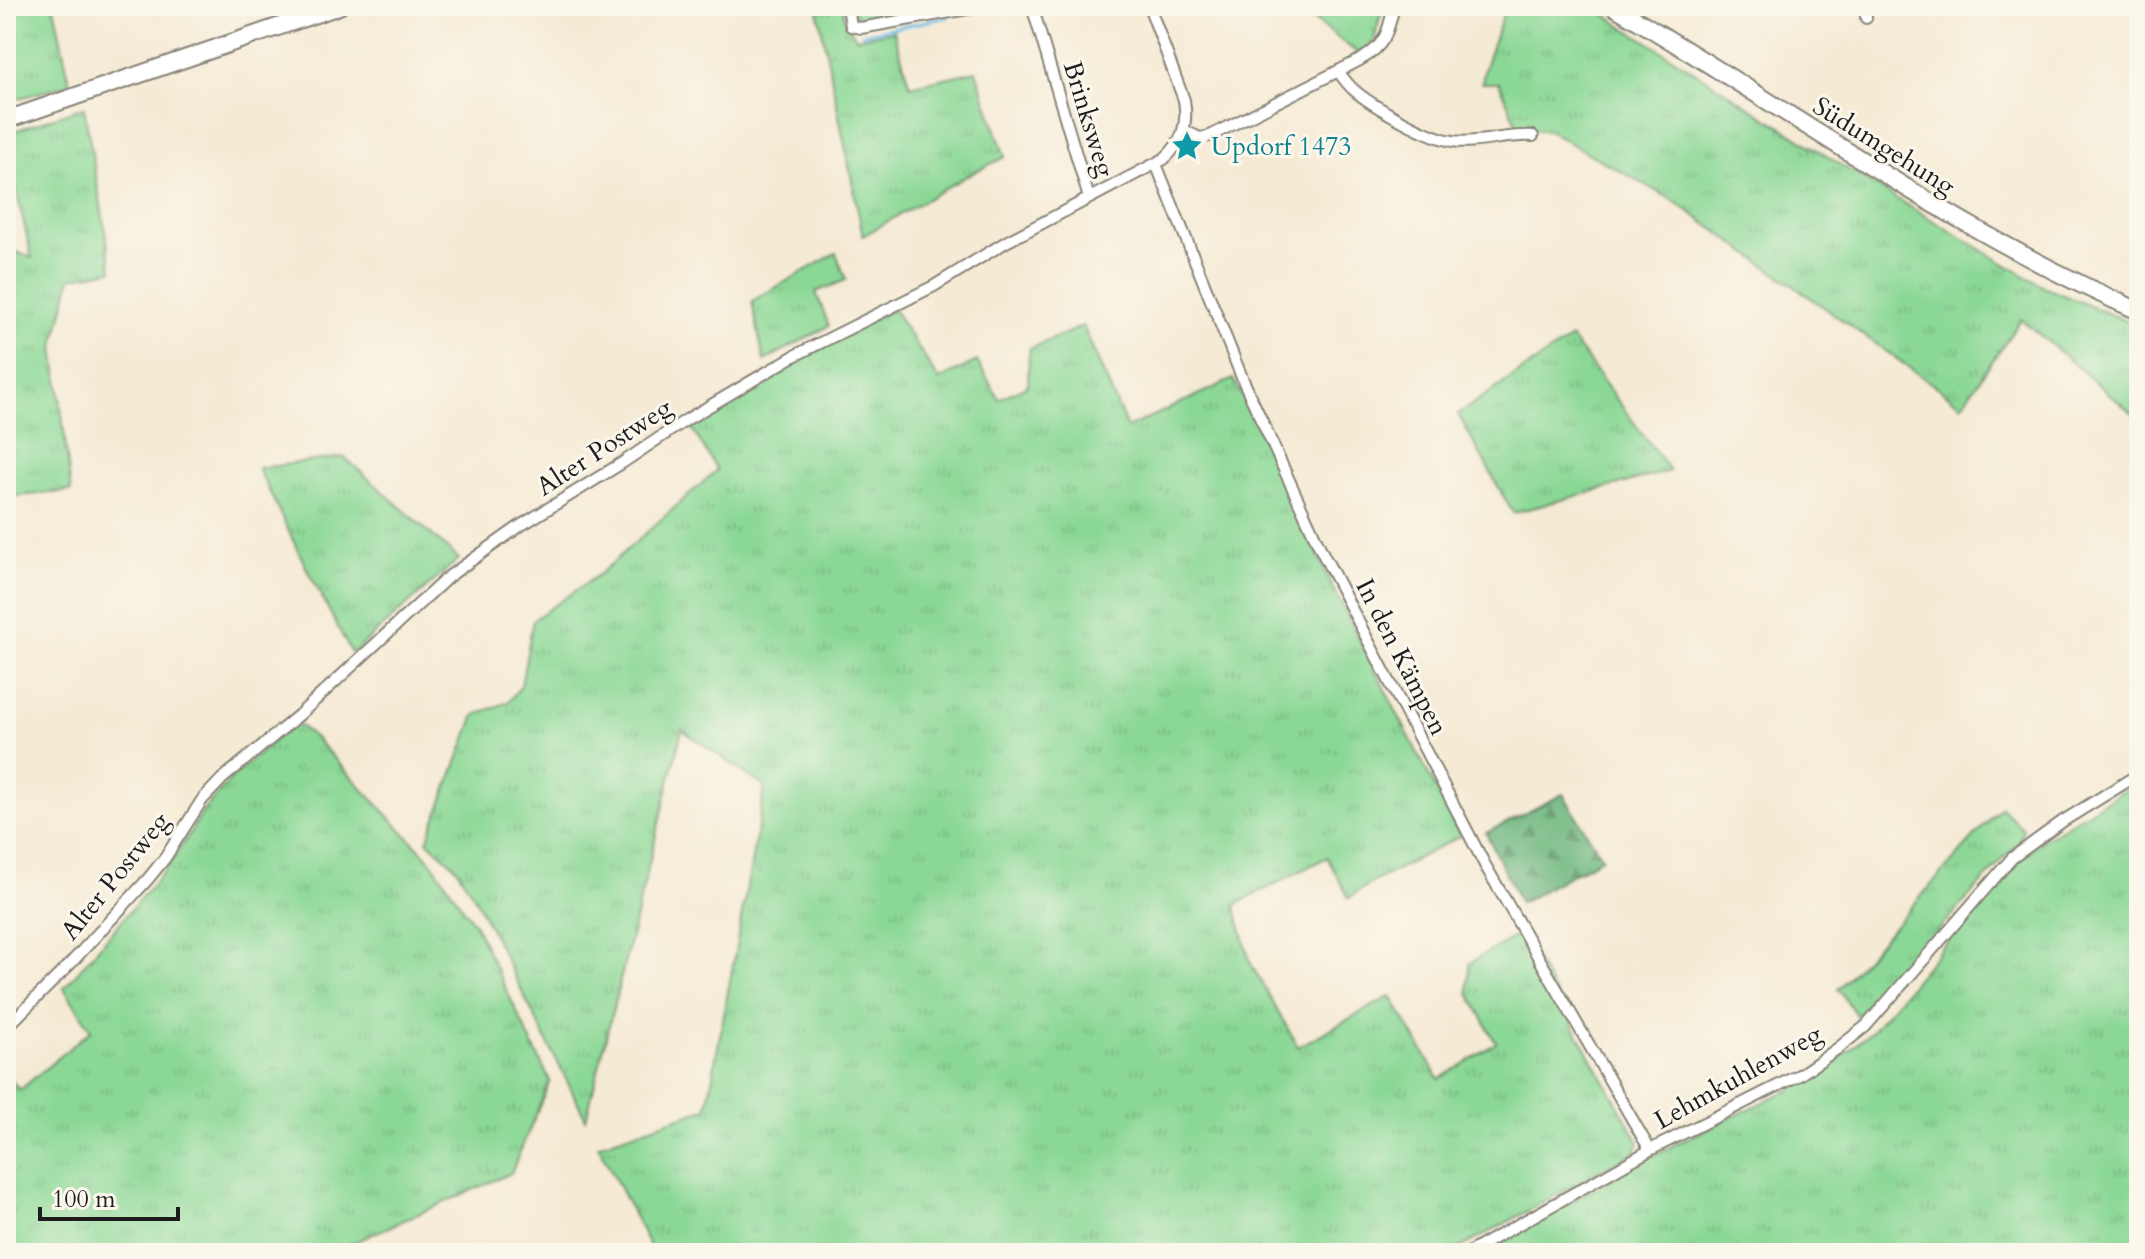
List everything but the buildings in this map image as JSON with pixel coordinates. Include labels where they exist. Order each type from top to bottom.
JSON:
[{"type":"main road","points":[[6,120],[339,6]]},
{"type":"main road","name":"Südumgehung","points":[[1613,6],[1934,205],[2047,267],[2139,311]]},
{"type":"street","points":[[848,6],[851,26],[861,28],[984,6]]},
{"type":"street","name":"Brinksweg","points":[[1032,6],[1089,198]]},
{"type":"street","points":[[1149,6],[1184,100],[1185,131],[1200,138],[1210,136],[1373,53],[1386,35],[1394,6]]},
{"type":"street","points":[[1866,6],[1866,18]]},
{"type":"street","points":[[1338,71],[1352,89],[1370,102],[1439,137],[1467,142],[1533,136]]},
{"type":"street","name":"Alter Postweg","points":[[6,1028],[148,879],[202,800],[222,779],[299,715],[448,577],[520,526],[686,420],[794,356],[934,286],[1006,242],[1156,164],[1171,153],[1185,131]]},
{"type":"street","name":"In den Kämpen","points":[[1156,164],[1243,380],[1322,552],[1485,865],[1650,1150]]},
{"type":"street","name":"Lehmkuhlenweg","points":[[1468,1253],[1650,1150],[1790,1080],[1837,1049],[1866,1026],[2012,858],[2051,829],[2139,774]]},
{"type":"green space","points":[[6,6],[54,6],[70,84],[6,102]]},
{"type":"green space","points":[[817,6],[842,6],[846,24],[857,38],[894,31],[910,86],[976,71],[1005,157],[863,236]]},
{"type":"green space","points":[[852,6],[944,6],[864,21],[852,11]]},
{"type":"green space","points":[[1296,6],[1383,6],[1374,41],[1360,55]]},
{"type":"green space","points":[[1506,6],[1591,6],[1844,167],[2027,277],[2046,288],[2139,326],[2139,419],[2021,319],[1962,405],[1674,201],[1548,131],[1518,127],[1499,83],[1482,83]]},
{"type":"green space","points":[[84,107],[112,270],[71,278],[54,346],[71,491],[6,497],[6,248],[32,258],[6,146],[6,134]]},
{"type":"green space","points":[[836,253],[846,280],[816,292],[829,326],[764,361],[752,301]]},
{"type":"green space","points":[[893,309],[939,380],[977,361],[999,399],[1028,385],[1029,349],[1083,326],[1127,428],[1233,379],[1332,586],[1460,836],[1349,898],[1327,857],[1235,905],[1250,962],[1298,1047],[1391,996],[1439,1079],[1496,1043],[1468,991],[1470,963],[1521,933],[1639,1142],[1635,1152],[1451,1253],[653,1253],[598,1145],[707,1108],[765,787],[682,730],[586,1119],[475,898],[455,866],[427,841],[475,715],[508,702],[521,686],[533,620],[601,573],[717,470],[690,425]]},
{"type":"green space","points":[[1571,338],[1670,471],[1513,513],[1458,414]]},
{"type":"green space","points":[[344,457],[459,559],[352,654],[258,468]]},
{"type":"green space","points":[[299,725],[314,737],[430,860],[475,925],[550,1081],[511,1173],[350,1244],[354,1253],[6,1253],[6,1075],[20,1090],[91,1030],[64,988],[171,863],[206,807],[234,776],[287,729]]},
{"type":"green space","points":[[2139,781],[2139,1253],[1482,1253],[1653,1155],[1801,1084],[1840,1058],[1873,1030],[2016,862],[2043,840]]},
{"type":"green space","points":[[1563,794],[1602,858],[1520,903],[1486,833]]},
{"type":"green space","points":[[2001,807],[2023,829],[2017,844],[1868,1008],[1857,1016],[1838,989]]},
{"type":"waterway","points":[[862,34],[948,17]]},
{"type":"place","name":"Updorf 1473","points":[[1187,146]]}]
